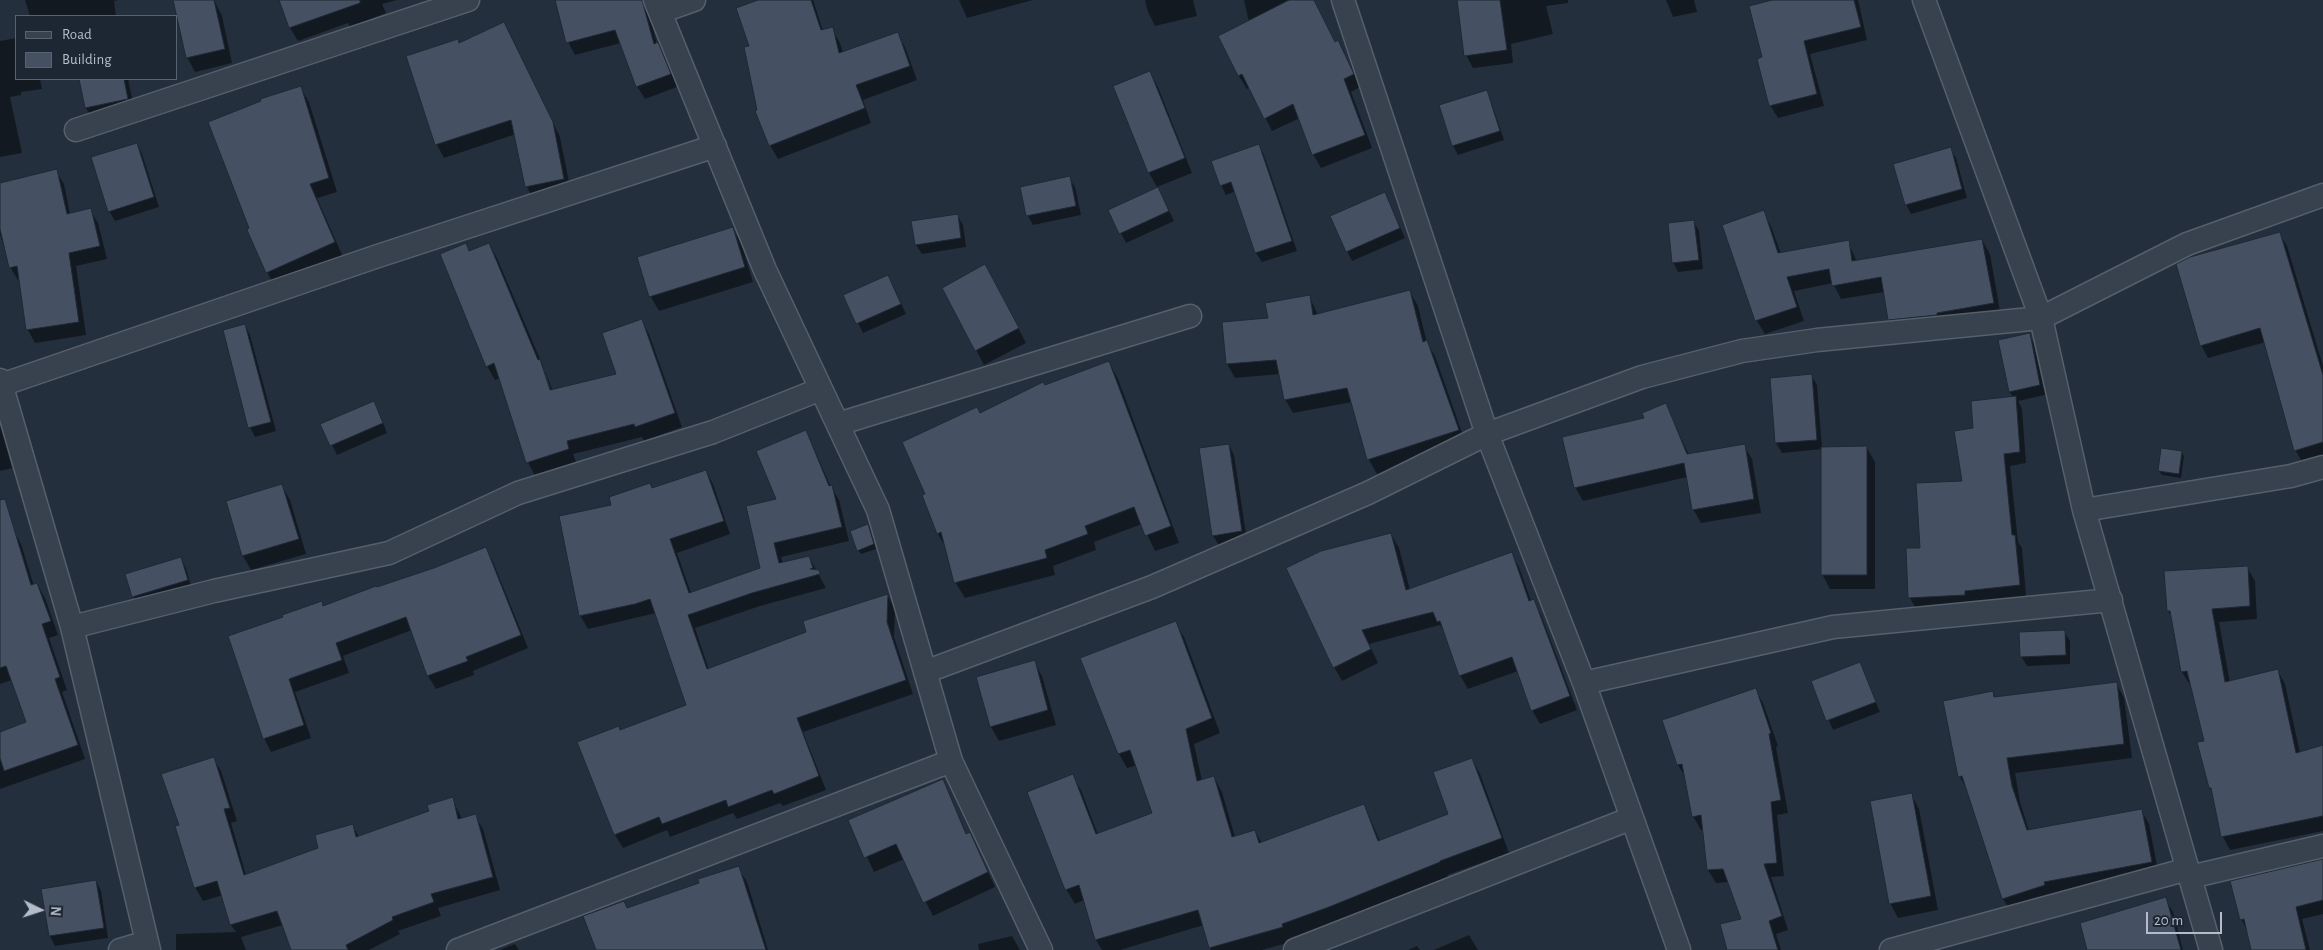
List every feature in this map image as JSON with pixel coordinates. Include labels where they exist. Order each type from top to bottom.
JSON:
[{"type":"street","points":[[76,130],[468,0]]},
{"type":"street","points":[[694,0],[657,6],[765,270],[878,510],[951,761],[1042,950]]},
{"type":"street","points":[[1343,0],[1487,434],[1584,683],[1679,950]]},
{"type":"street","points":[[1924,0],[2041,318],[2084,510],[2211,950]]},
{"type":"street","points":[[120,950],[148,946],[72,627],[1,383],[369,259],[715,146]]},
{"type":"street","points":[[925,672],[1152,587],[1368,493],[1487,434],[1642,377],[1742,352],[1817,340],[2041,318],[2187,244],[2323,195]]},
{"type":"street","points":[[838,424],[1190,316]]},
{"type":"street","points":[[72,627],[214,592],[389,553],[518,493],[713,432],[821,388]]},
{"type":"street","points":[[2084,510],[2291,476],[2323,467]]},
{"type":"street","points":[[1584,683],[1833,627],[2111,600]]},
{"type":"street","points":[[458,950],[951,761]]},
{"type":"street","points":[[1295,950],[1632,818]]},
{"type":"street","points":[[1891,950],[2189,873],[2323,846]]},
{"type":"building","points":[[173,0],[214,0],[225,49],[186,58],[178,15],[176,15]]},
{"type":"building","points":[[279,0],[360,0],[360,3],[289,28]]},
{"type":"building","points":[[555,0],[642,0],[654,44],[658,42],[671,74],[636,87],[615,30],[566,43]]},
{"type":"building","points":[[758,0],[811,0],[821,30],[833,27],[839,53],[898,32],[910,66],[856,85],[865,108],[769,146],[755,111],[757,110],[744,47],[749,46],[736,8]]},
{"type":"building","points":[[1289,0],[1314,0],[1335,42],[1338,40],[1354,74],[1344,79],[1365,135],[1312,155],[1293,104],[1264,119],[1242,74],[1238,76],[1218,36]]},
{"type":"building","points":[[1457,0],[1500,0],[1507,50],[1464,56]]},
{"type":"building","points":[[1772,0],[1854,0],[1861,27],[1804,41],[1817,94],[1769,106],[1757,59],[1762,57],[1749,6]]},
{"type":"building","points":[[504,22],[553,122],[564,179],[525,187],[511,120],[435,145],[406,56],[458,39],[459,43]]},
{"type":"building","points":[[1150,71],[1185,158],[1148,173],[1113,86]]},
{"type":"building","points":[[79,80],[124,80],[128,99],[85,108]]},
{"type":"building","points":[[301,86],[329,178],[310,184],[335,242],[266,273],[247,230],[249,228],[208,122],[261,101],[260,99]]},
{"type":"building","points":[[1487,90],[1500,131],[1452,146],[1439,105]]},
{"type":"building","points":[[137,143],[154,197],[108,212],[91,157]]},
{"type":"building","points":[[1259,144],[1292,241],[1255,253],[1231,182],[1220,186],[1211,161]]},
{"type":"building","points":[[1951,147],[1962,189],[1905,205],[1893,164]]},
{"type":"building","points":[[57,169],[67,214],[91,208],[100,246],[69,253],[79,322],[26,330],[17,266],[9,268],[0,229],[0,183]]},
{"type":"building","points":[[1070,176],[1076,206],[1026,216],[1020,187]]},
{"type":"building","points":[[1158,187],[1169,211],[1119,234],[1108,210]]},
{"type":"building","points":[[1385,192],[1400,228],[1346,252],[1330,216]]},
{"type":"building","points":[[1764,210],[1778,253],[1849,240],[1852,261],[1982,239],[1994,303],[1937,313],[1937,315],[1888,320],[1881,277],[1832,286],[1829,269],[1787,277],[1797,307],[1755,321],[1722,225]]},
{"type":"building","points":[[958,214],[961,238],[915,245],[911,221]]},
{"type":"building","points":[[1694,220],[1699,260],[1672,263],[1668,223]]},
{"type":"building","points":[[733,227],[745,267],[649,297],[637,257]]},
{"type":"building","points":[[2280,232],[2323,375],[2323,442],[2294,451],[2260,328],[2200,346],[2176,264],[2190,257]]},
{"type":"building","points":[[466,243],[469,251],[489,243],[538,360],[540,359],[550,390],[616,374],[602,333],[642,319],[675,413],[635,427],[634,424],[567,441],[569,449],[526,463],[494,363],[486,367],[440,254]]},
{"type":"building","points":[[985,264],[1019,328],[975,351],[942,288]]},
{"type":"building","points":[[888,275],[901,304],[856,324],[843,295]]},
{"type":"building","points":[[1410,290],[1423,342],[1427,340],[1459,430],[1367,460],[1347,388],[1284,400],[1276,360],[1226,364],[1222,322],[1268,318],[1265,303],[1310,295],[1313,315]]},
{"type":"building","points":[[245,324],[271,422],[248,428],[223,330]]},
{"type":"building","points":[[2030,333],[2040,385],[2009,392],[1998,340]]},
{"type":"building","points":[[1109,361],[1171,526],[1145,536],[1134,507],[1085,526],[1088,534],[1045,550],[1047,558],[954,583],[941,532],[937,534],[922,495],[925,494],[902,442],[977,407],[980,413],[1043,382],[1045,385]]},
{"type":"building","points":[[1812,374],[1817,440],[1775,443],[1770,378]]},
{"type":"building","points":[[2016,396],[2020,452],[2004,454],[2012,535],[2015,535],[2020,585],[1965,591],[1965,595],[1908,598],[1906,548],[1920,548],[1916,483],[1962,481],[1954,431],[1973,428],[1971,401]]},
{"type":"building","points":[[374,401],[383,423],[330,446],[320,424]]},
{"type":"building","points":[[1666,403],[1687,454],[1745,444],[1754,499],[1692,510],[1684,463],[1574,488],[1562,437],[1644,418],[1642,413]]},
{"type":"building","points":[[806,430],[829,486],[832,485],[842,527],[774,543],[779,563],[809,556],[813,568],[810,569],[819,570],[820,574],[752,593],[688,615],[707,669],[806,632],[803,621],[888,594],[887,622],[906,680],[797,718],[819,776],[774,794],[772,790],[728,807],[726,800],[662,824],[659,817],[614,835],[577,742],[619,726],[620,730],[686,705],[650,599],[579,616],[559,516],[611,505],[609,497],[650,483],[652,488],[706,470],[724,521],[670,539],[689,593],[760,568],[746,506],[776,499],[756,451]]},
{"type":"building","points":[[1229,444],[1242,531],[1212,536],[1199,448]]},
{"type":"building","points":[[1867,446],[1867,575],[1821,575],[1821,447]]},
{"type":"building","points":[[2161,448],[2182,451],[2179,474],[2158,471]]},
{"type":"building","points":[[282,484],[299,539],[242,556],[226,501]]},
{"type":"building","points":[[5,499],[31,585],[37,583],[51,621],[42,624],[60,677],[55,679],[78,745],[4,771],[0,758],[0,732],[26,722],[6,666],[0,668],[0,500]]},
{"type":"building","points":[[868,524],[874,544],[857,551],[850,531]]},
{"type":"building","points":[[1391,533],[1406,590],[1512,552],[1529,601],[1534,599],[1570,696],[1531,711],[1512,657],[1459,676],[1440,621],[1437,622],[1433,612],[1362,630],[1371,649],[1333,668],[1286,568],[1321,551]]},
{"type":"building","points":[[486,547],[521,635],[466,657],[468,661],[427,676],[406,617],[336,643],[342,660],[289,679],[304,725],[263,739],[228,636],[322,601],[323,606],[376,586],[434,568]]},
{"type":"building","points":[[181,557],[188,580],[132,597],[125,574]]},
{"type":"building","points":[[2248,566],[2250,606],[2212,609],[2225,682],[2278,669],[2296,753],[2323,745],[2323,816],[2221,837],[2211,788],[2209,788],[2197,742],[2204,741],[2187,671],[2181,672],[2170,611],[2167,611],[2164,571]]},
{"type":"building","points":[[1176,621],[1212,718],[1186,729],[1197,781],[1214,776],[1232,837],[1255,830],[1259,843],[1364,804],[1378,841],[1448,814],[1433,772],[1472,758],[1502,838],[1282,924],[1283,927],[1209,948],[1198,910],[1095,940],[1079,885],[1065,890],[1027,792],[1073,774],[1096,834],[1152,813],[1130,750],[1118,754],[1080,658]]},
{"type":"building","points":[[2065,630],[2066,655],[2020,657],[2019,632]]},
{"type":"building","points":[[1035,660],[1048,710],[990,727],[976,677]]},
{"type":"building","points":[[1860,662],[1876,702],[1826,721],[1811,681]]},
{"type":"building","points":[[2117,682],[2124,744],[2007,758],[2012,786],[2027,830],[2142,809],[2152,862],[2044,882],[2045,885],[2002,899],[1962,776],[1958,777],[1943,701],[1993,691],[1994,697]]},
{"type":"building","points":[[1756,688],[1771,733],[1769,734],[1781,800],[1771,802],[1777,863],[1764,864],[1782,916],[1769,921],[1778,950],[1727,950],[1720,924],[1741,919],[1723,869],[1707,870],[1701,815],[1692,817],[1682,764],[1677,765],[1662,720]]},
{"type":"building","points":[[214,757],[230,808],[224,809],[244,875],[318,848],[315,835],[353,824],[356,837],[429,811],[427,805],[453,797],[458,819],[476,814],[493,877],[431,894],[434,902],[392,917],[393,920],[346,945],[348,950],[291,950],[277,911],[230,925],[217,881],[194,888],[175,826],[179,825],[161,774]]},
{"type":"building","points":[[943,779],[966,834],[970,832],[988,872],[923,903],[896,844],[864,858],[848,820]]},
{"type":"building","points":[[1912,793],[1931,896],[1889,904],[1870,801]]},
{"type":"building","points":[[2323,859],[2323,900],[2296,907],[2306,950],[2251,950],[2244,919],[2240,920],[2230,881]]},
{"type":"building","points":[[739,866],[766,950],[596,950],[583,916],[624,901],[627,908],[699,883],[698,879]]},
{"type":"building","points":[[96,880],[104,928],[49,936],[41,889]]},
{"type":"building","points":[[2166,897],[2181,950],[2087,950],[2080,923]]}]
